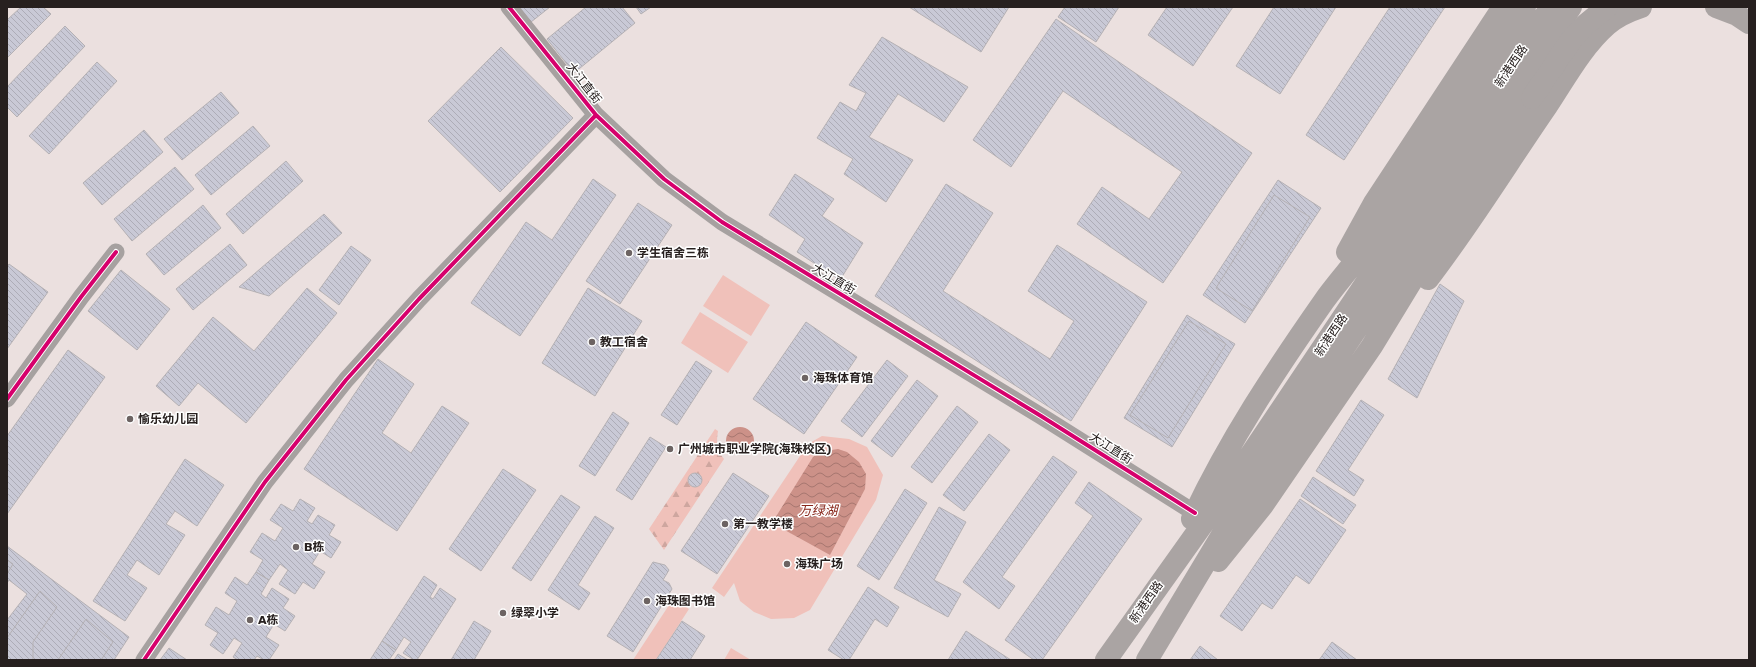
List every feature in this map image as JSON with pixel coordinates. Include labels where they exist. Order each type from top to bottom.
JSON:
[{"type":"main road","points":[[1325,300],[1352,242],[1374,203],[1503,7]]},
{"type":"main road","points":[[1164,576],[1195,513],[1233,442],[1272,378],[1325,300],[1378,229],[1525,7]]},
{"type":"main road","name":"新港西路","points":[[1147,660],[1246,495],[1550,7]]},
{"type":"main road","name":"新港西路","points":[[1106,660],[1164,576],[1383,274],[1571,7]]},
{"type":"main road","points":[[1575,7],[1607,16],[1618,16],[1641,7]]},
{"type":"main road","points":[[1716,7],[1737,15],[1749,23]]},
{"type":"main road","points":[[1186,596],[1250,522],[1286,473],[1372,346],[1422,264],[1572,40],[1585,25],[1607,16]]},
{"type":"main road","points":[[1372,346],[1450,251],[1607,16]]},
{"type":"street","name":"大江直街","points":[[509,7],[596,115],[664,179],[715,218],[1041,416],[1195,513]]},
{"type":"street","points":[[144,660],[265,482],[346,380],[419,299],[596,115]]},
{"type":"street","points":[[7,399],[81,296],[116,252]]},
{"type":"green space","points":[[723,275],[770,305],[751,336],[703,306]]},
{"type":"green space","points":[[700,312],[748,342],[728,373],[681,343]]},
{"type":"green space","points":[[715,429],[718,431],[718,449],[724,459],[664,550],[649,529]]},
{"type":"green space","points":[[822,436],[849,439],[867,447],[883,475],[876,500],[810,610],[794,618],[771,619],[754,612],[740,601],[734,583],[724,597],[712,588],[808,444]]},
{"type":"green space","points":[[673,599],[689,609],[656,660],[633,660]]},
{"type":"green space","points":[[731,648],[751,660],[724,660]]},
{"type":"water","points":[[740,427],[750,431],[754,441],[750,451],[740,455],[730,451],[726,441],[730,431]]},
{"type":"water","name":"万绿湖","points":[[838,449],[847,452],[859,462],[866,474],[865,489],[830,555],[772,523],[813,457],[825,451]]},
{"type":"building","points":[[21,7],[43,7],[51,14],[7,58],[7,20]]},
{"type":"building","points":[[519,7],[550,7],[531,22]]},
{"type":"building","points":[[586,7],[622,7],[635,23],[574,73],[547,39]]},
{"type":"building","points":[[636,7],[651,7],[641,14]]},
{"type":"building","points":[[909,7],[1009,7],[981,52]]},
{"type":"building","points":[[1065,7],[1119,7],[1096,42],[1058,17]]},
{"type":"building","points":[[1167,7],[1233,7],[1193,66],[1148,35]]},
{"type":"building","points":[[1274,7],[1336,7],[1280,94],[1236,66]]},
{"type":"building","points":[[1390,7],[1445,7],[1344,160],[1306,135]]},
{"type":"building","points":[[1056,19],[1252,153],[1163,283],[1077,224],[1102,187],[1149,219],[1182,172],[1063,91],[1011,167],[973,140]]},
{"type":"building","points":[[65,26],[85,46],[17,117],[7,107],[7,87]]},
{"type":"building","points":[[882,37],[968,87],[944,122],[898,94],[869,137],[913,160],[886,202],[844,174],[853,159],[817,138],[840,102],[856,111],[866,93],[849,85]]},
{"type":"building","points":[[501,47],[573,118],[500,192],[428,121]]},
{"type":"building","points":[[97,62],[117,81],[49,154],[29,136]]},
{"type":"building","points":[[221,92],[239,113],[182,160],[164,139]]},
{"type":"building","points":[[253,126],[270,146],[211,195],[195,175]]},
{"type":"building","points":[[144,130],[163,152],[102,205],[83,183]]},
{"type":"building","points":[[286,161],[303,181],[243,234],[226,214]]},
{"type":"building","points":[[175,167],[194,189],[132,241],[114,219]]},
{"type":"building","points":[[795,174],[834,199],[822,216],[863,243],[840,280],[797,252],[805,239],[769,215]]},
{"type":"building","points":[[593,179],[616,195],[520,336],[471,303],[526,222],[552,240]]},
{"type":"building","points":[[1278,180],[1321,208],[1245,323],[1203,295]]},
{"type":"building","points":[[946,184],[993,213],[943,291],[1050,359],[1074,321],[1028,291],[1057,245],[1147,302],[1071,421],[875,296]]},
{"type":"building","points":[[1274,195],[1310,217],[1252,311],[1216,288]]},
{"type":"building","name":"学生宿舍三栋","points":[[638,203],[672,225],[620,304],[586,281]]},
{"type":"building","points":[[203,205],[221,228],[164,275],[146,254]]},
{"type":"building","points":[[324,214],[342,233],[269,296],[239,287]]},
{"type":"building","points":[[230,244],[247,265],[193,310],[176,289]]},
{"type":"building","points":[[351,246],[371,260],[339,305],[319,290]]},
{"type":"building","points":[[9,264],[48,292],[7,349],[7,267]]},
{"type":"building","points":[[121,270],[170,309],[137,350],[88,311]]},
{"type":"building","points":[[1440,284],[1464,301],[1417,398],[1388,379]]},
{"type":"building","points":[[307,288],[337,313],[246,423],[198,383],[179,406],[156,386],[213,317],[254,351]]},
{"type":"building","name":"教工宿舍","points":[[588,288],[642,321],[595,396],[542,363]]},
{"type":"building","points":[[1187,315],[1235,344],[1172,447],[1124,418]]},
{"type":"building","points":[[1189,321],[1226,344],[1168,438],[1130,415]]},
{"type":"building","name":"海珠体育馆","points":[[806,322],[857,357],[804,434],[753,399]]},
{"type":"building","points":[[68,350],[105,377],[7,514],[7,436]]},
{"type":"building","points":[[378,359],[414,384],[382,433],[411,453],[442,406],[469,423],[397,531],[304,469]]},
{"type":"building","points":[[887,360],[908,376],[862,437],[841,421]]},
{"type":"building","points":[[696,361],[712,371],[677,425],[661,415]]},
{"type":"building","points":[[917,380],[938,396],[892,457],[871,441]]},
{"type":"building","points":[[1361,400],[1384,415],[1348,470],[1364,480],[1354,496],[1316,471]]},
{"type":"building","points":[[957,406],[978,422],[932,483],[911,467]]},
{"type":"building","points":[[613,412],[629,423],[595,476],[579,466]]},
{"type":"building","points":[[989,434],[1010,450],[964,511],[943,495]]},
{"type":"building","points":[[650,437],[666,447],[632,500],[616,490]]},
{"type":"building","points":[[1053,456],[1077,472],[1002,577],[1015,586],[999,609],[963,582]]},
{"type":"building","points":[[185,459],[224,485],[197,526],[175,511],[166,524],[185,535],[159,575],[137,560],[127,575],[147,588],[125,621],[93,601]]},
{"type":"building","points":[[503,469],[536,490],[481,571],[449,549]]},
{"type":"building","points":[[692,473],[698,473],[702,477],[702,483],[698,487],[692,487],[688,483],[688,477]]},
{"type":"building","name":"第一教学楼","points":[[733,473],[769,496],[717,574],[681,551]]},
{"type":"building","points":[[1313,477],[1356,505],[1343,524],[1301,496]]},
{"type":"building","points":[[1089,482],[1142,519],[1042,660],[1034,660],[1005,640],[1093,516],[1075,503]]},
{"type":"building","points":[[905,489],[927,503],[879,580],[857,566]]},
{"type":"building","points":[[561,495],[580,507],[531,581],[512,568]]},
{"type":"building","name":"B栋","points":[[300,499],[315,508],[307,521],[312,524],[318,515],[335,525],[329,535],[341,542],[331,558],[320,551],[312,564],[325,572],[314,589],[303,582],[295,594],[279,584],[288,570],[280,564],[269,580],[256,572],[263,560],[250,552],[262,533],[275,541],[283,528],[270,520],[281,504],[293,511]]},
{"type":"building","points":[[1300,499],[1346,530],[1309,584],[1296,575],[1272,609],[1262,603],[1242,631],[1220,616]]},
{"type":"building","points":[[939,507],[966,522],[934,580],[961,594],[948,617],[894,588]]},
{"type":"building","points":[[595,516],[614,528],[578,585],[590,593],[579,610],[548,590]]},
{"type":"building","points":[[7,546],[129,637],[114,660],[7,660],[7,620],[27,594],[9,580],[7,583]]},
{"type":"building","points":[[7,560],[13,564],[7,574]]},
{"type":"building","name":"海珠图书馆","points":[[653,562],[665,565],[669,570],[663,580],[669,583],[672,589],[633,652],[607,636]]},
{"type":"building","name":"A栋","points":[[256,572],[269,580],[261,594],[266,598],[272,588],[289,599],[283,608],[295,616],[285,631],[274,624],[266,637],[279,645],[269,660],[264,660],[257,656],[254,660],[238,660],[233,657],[242,643],[234,638],[223,654],[210,645],[218,633],[205,625],[216,607],[229,615],[237,601],[225,593],[235,577],[247,585]]},
{"type":"building","points":[[424,576],[437,585],[430,597],[433,599],[440,588],[456,599],[417,660],[414,660],[403,653],[411,642],[404,637],[396,650],[382,641]]},
{"type":"building","points":[[868,587],[899,607],[887,627],[875,619],[849,660],[844,660],[828,650]]},
{"type":"building","points":[[40,591],[57,607],[33,642],[33,660],[7,660],[7,638]]},
{"type":"building","points":[[86,619],[113,642],[101,660],[58,660]]},
{"type":"building","points":[[474,621],[491,631],[474,660],[451,660]]},
{"type":"building","points":[[682,621],[705,636],[690,660],[656,660]]},
{"type":"building","points":[[966,631],[1011,660],[948,660]]},
{"type":"building","points":[[382,641],[396,650],[389,660],[370,660]]},
{"type":"building","points":[[1332,642],[1357,660],[1319,660]]},
{"type":"building","points":[[1200,646],[1218,660],[1190,660]]},
{"type":"building","points":[[169,648],[187,660],[160,660]]},
{"type":"building","points":[[398,654],[408,660],[394,660]]},
{"type":"cycle path","points":[[509,7],[596,115],[664,179],[722,222],[1041,416],[1195,513]]},
{"type":"cycle path","points":[[144,660],[265,482],[346,380],[419,299],[596,115]]},
{"type":"cycle path","points":[[7,399],[81,297],[116,252]]},
{"type":"place","name":"学生宿舍三栋","points":[[629,253]]},
{"type":"place","name":"教工宿舍","points":[[592,342]]},
{"type":"place","name":"海珠体育馆","points":[[805,378]]},
{"type":"place","name":"愉乐幼儿园","points":[[130,419]]},
{"type":"place","name":"广州城市职业学院(海珠校区)","points":[[670,449]]},
{"type":"place","name":"第一教学楼","points":[[725,524]]},
{"type":"place","name":"B栋","points":[[296,547]]},
{"type":"place","name":"海珠广场","points":[[787,564]]},
{"type":"place","name":"海珠图书馆","points":[[647,601]]},
{"type":"place","name":"绿翠小学","points":[[503,613]]},
{"type":"place","name":"A栋","points":[[250,620]]}]
